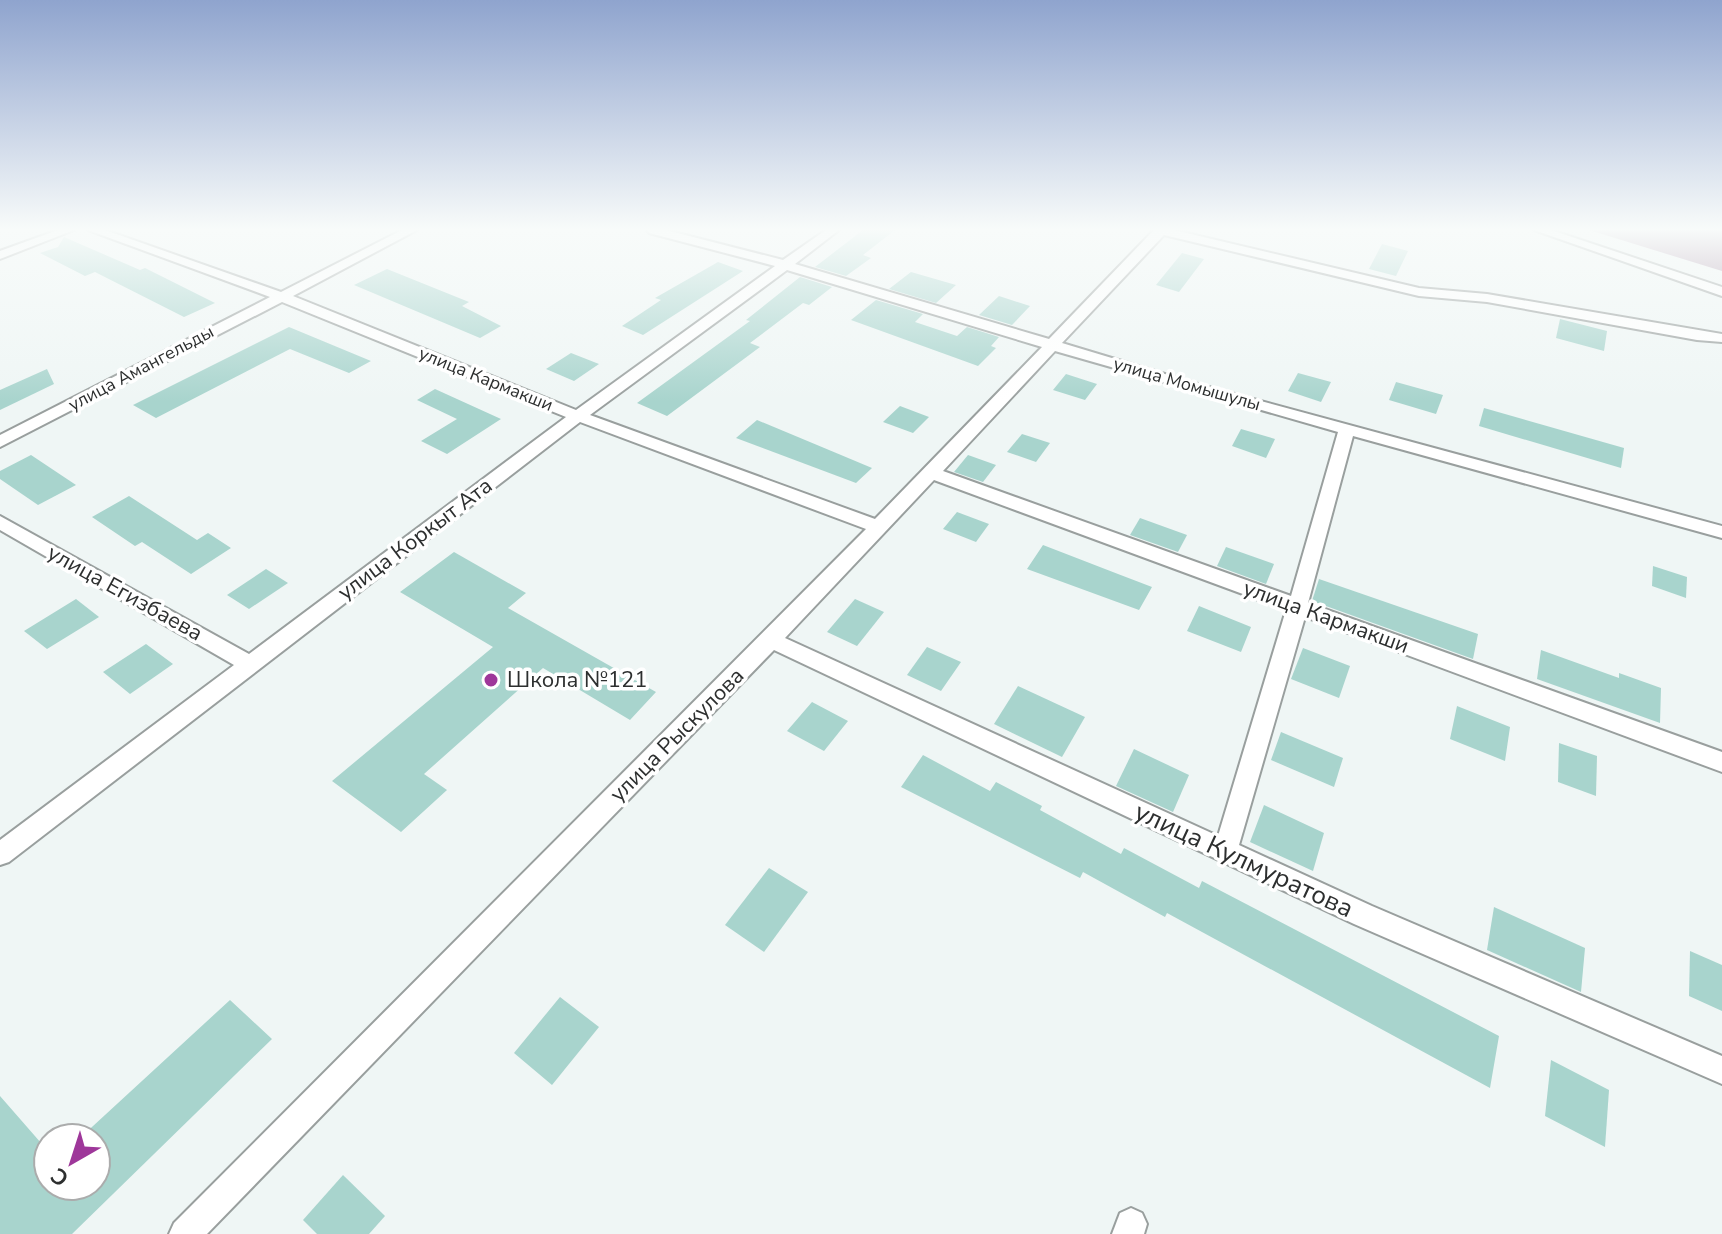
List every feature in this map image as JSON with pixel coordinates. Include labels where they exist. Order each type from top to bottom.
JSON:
[{"type":"street","name":"улица Кармакши","points":[[256,288],[578,416],[878,527]]},
{"type":"street","name":"улица Амангельды","points":[[0,442],[297,288]]},
{"type":"street","name":"улица Коркыт Ата","points":[[0,854],[578,416],[754,288]]},
{"type":"street","name":"улица Момышулы","points":[[860,288],[1347,429],[1722,532]]},
{"type":"street","name":"улица Рыскулова","points":[[185,1234],[771,640],[1104,288]]},
{"type":"street","points":[[1401,288],[1487,298],[1684,334],[1722,338]]},
{"type":"street","points":[[1225,851],[1256,755],[1347,429]]},
{"type":"street","name":"улица Кармакши","points":[[930,472],[1722,762]]},
{"type":"street","name":"улица Егизбаева","points":[[0,522],[250,664]]},
{"type":"street","name":"улица Кулмуратова","points":[[771,640],[1363,915],[1722,1070]]},
{"type":"building","points":[[126,288],[184,288],[215,303],[184,317]]},
{"type":"building","points":[[360,288],[433,288],[469,302],[462,306],[501,326],[480,338]]},
{"type":"building","points":[[673,288],[717,288],[643,335],[622,326],[661,300],[655,298]]},
{"type":"building","points":[[787,288],[831,288],[809,305],[803,303],[750,343],[760,347],[667,416],[637,403],[750,321],[746,320]]},
{"type":"building","points":[[891,288],[953,288],[936,303]]},
{"type":"building","points":[[999,296],[1030,306],[1012,325],[979,315]]},
{"type":"building","points":[[876,300],[923,314],[915,322],[957,336],[967,327],[999,337],[991,346],[996,348],[978,366],[851,320]]},
{"type":"building","points":[[1560,319],[1607,331],[1604,351],[1556,338]]},
{"type":"building","points":[[289,327],[371,361],[349,373],[290,349],[156,418],[133,405]]},
{"type":"building","points":[[571,353],[599,364],[574,381],[546,369]]},
{"type":"building","points":[[47,369],[54,384],[0,410],[0,390]]},
{"type":"building","points":[[1298,373],[1331,382],[1321,402],[1288,391]]},
{"type":"building","points":[[1066,374],[1097,384],[1085,400],[1053,390]]},
{"type":"building","points":[[1396,382],[1443,395],[1436,414],[1389,400]]},
{"type":"building","points":[[435,389],[501,419],[447,454],[421,441],[457,419],[417,400]]},
{"type":"building","points":[[900,406],[929,417],[913,433],[883,422]]},
{"type":"building","points":[[1484,408],[1624,448],[1621,468],[1479,426]]},
{"type":"building","points":[[757,420],[872,468],[856,483],[736,438]]},
{"type":"building","points":[[1241,429],[1275,439],[1266,458],[1232,446]]},
{"type":"building","points":[[1022,434],[1050,443],[1036,462],[1007,452]]},
{"type":"building","points":[[31,455],[76,485],[38,505],[0,479],[0,471]]},
{"type":"building","points":[[968,455],[996,465],[983,482],[954,472]]},
{"type":"building","points":[[129,496],[197,540],[208,533],[231,548],[191,574],[142,542],[135,546],[92,517]]},
{"type":"building","points":[[957,512],[989,524],[976,542],[943,529]]},
{"type":"building","points":[[1140,518],[1187,535],[1178,552],[1130,535]]},
{"type":"building","points":[[1043,545],[1152,587],[1139,610],[1027,569]]},
{"type":"building","points":[[1226,547],[1274,564],[1266,584],[1217,566]]},
{"type":"building","points":[[454,552],[526,593],[508,608],[656,692],[630,720],[543,668],[424,774],[447,790],[401,832],[332,781],[493,647],[400,592]]},
{"type":"building","points":[[1653,566],[1687,577],[1686,598],[1652,586]]},
{"type":"building","points":[[266,569],[288,583],[249,609],[227,595]]},
{"type":"building","points":[[1319,579],[1478,634],[1473,659],[1312,601]]},
{"type":"building","points":[[76,599],[99,617],[47,649],[24,631]]},
{"type":"building","points":[[855,599],[884,612],[857,646],[827,632]]},
{"type":"building","points":[[1199,606],[1251,627],[1241,652],[1187,631]]},
{"type":"building","points":[[146,644],[173,664],[130,694],[103,672]]},
{"type":"building","points":[[927,647],[961,662],[941,691],[907,675]]},
{"type":"building","points":[[1303,648],[1350,666],[1339,698],[1291,679]]},
{"type":"building","points":[[1541,650],[1619,678],[1619,673],[1661,688],[1660,723],[1537,679]]},
{"type":"building","points":[[1018,686],[1085,717],[1062,757],[994,724]]},
{"type":"building","points":[[812,702],[848,721],[824,751],[787,731]]},
{"type":"building","points":[[1457,706],[1510,727],[1505,761],[1450,739]]},
{"type":"building","points":[[1281,732],[1343,758],[1334,787],[1271,760]]},
{"type":"building","points":[[1559,743],[1597,756],[1596,796],[1558,782]]},
{"type":"building","points":[[1134,749],[1189,775],[1173,812],[1116,786]]},
{"type":"building","points":[[923,755],[990,791],[996,782],[1121,854],[1124,848],[1199,888],[1202,881],[1499,1036],[1490,1088],[1167,913],[1165,917],[1083,872],[1080,878],[901,787]]},
{"type":"building","points":[[1264,805],[1324,833],[1313,871],[1250,842]]},
{"type":"building","points":[[769,868],[808,892],[764,952],[725,925]]},
{"type":"building","points":[[1494,907],[1585,948],[1581,992],[1487,950]]},
{"type":"building","points":[[1690,951],[1722,965],[1722,1011],[1689,996]]},
{"type":"building","points":[[560,997],[599,1027],[552,1085],[514,1053]]},
{"type":"building","points":[[230,1000],[272,1039],[112,1195],[112,1122],[97,1122]]},
{"type":"building","points":[[1551,1060],[1609,1090],[1605,1147],[1545,1116]]},
{"type":"building","points":[[0,1096],[32,1133],[32,1202],[105,1202],[72,1234],[0,1234]]},
{"type":"building","points":[[343,1175],[385,1216],[369,1234],[317,1234],[303,1220]]},
{"type":"place","name":"Школа №121","points":[[491,680]]}]
